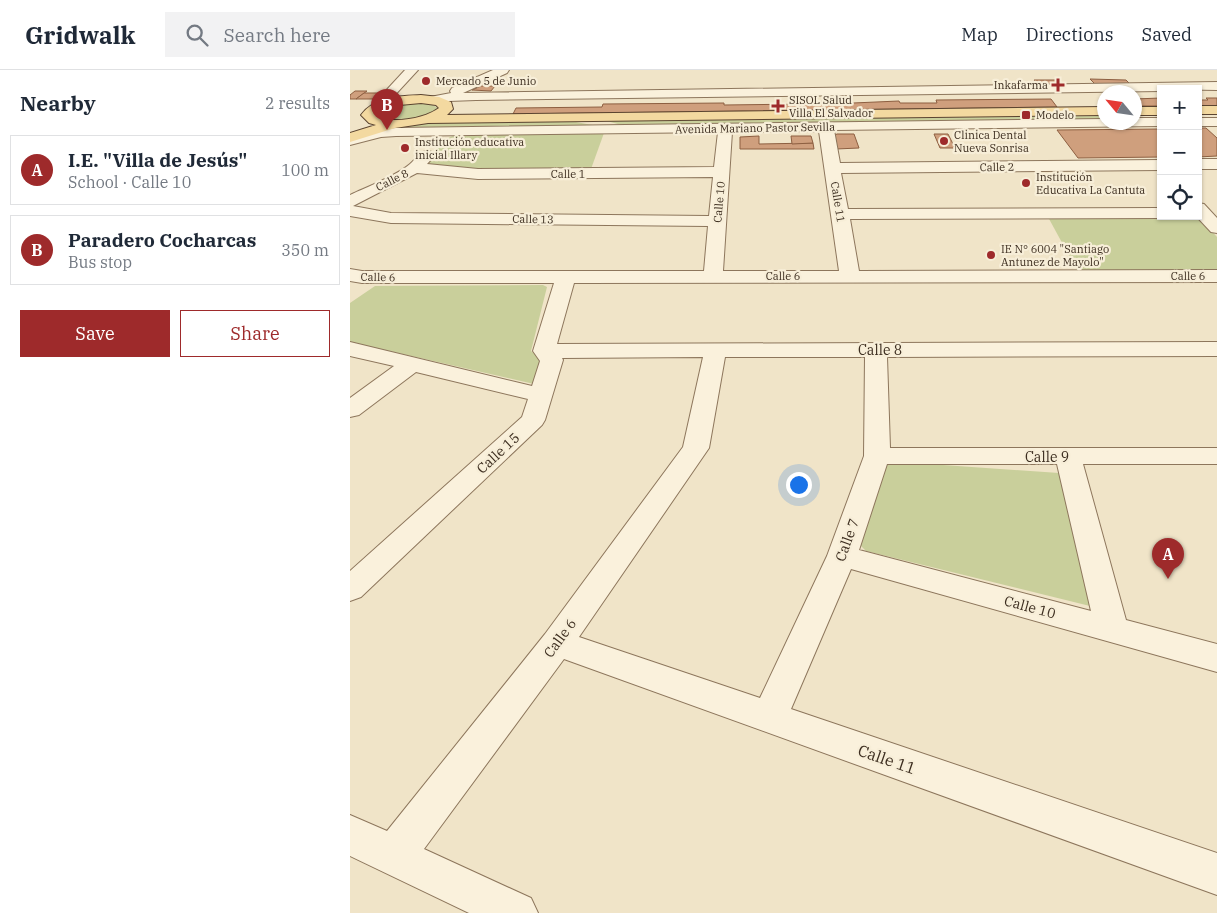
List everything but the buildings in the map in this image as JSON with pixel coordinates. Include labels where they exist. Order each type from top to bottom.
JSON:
[{"type":"main road","points":[[395,124],[375,121],[372,113],[359,105],[432,100],[1078,86],[1097,92]]},
{"type":"main road","points":[[1202,93],[1217,93]]},
{"type":"main road","points":[[1142,94],[1157,94]]},
{"type":"main road","points":[[429,119],[446,109],[446,105],[432,100]]},
{"type":"main road","points":[[350,127],[393,102]]},
{"type":"main road","points":[[1202,110],[1217,110]]},
{"type":"main road","name":"Avenida Mariano Pastor Sevilla","points":[[395,124],[429,119],[1097,111]]},
{"type":"main road","points":[[1142,111],[1157,111]]},
{"type":"main road","points":[[573,117],[623,129]]},
{"type":"main road","points":[[1202,119],[1217,122]]},
{"type":"main road","points":[[350,139],[395,124]]},
{"type":"street","points":[[393,102],[387,96],[412,70]]},
{"type":"street","points":[[432,100],[486,70]]},
{"type":"street","points":[[432,100],[503,70]]},
{"type":"street","points":[[1158,74],[1171,85]]},
{"type":"street","points":[[814,77],[817,91]]},
{"type":"street","points":[[432,100],[476,96],[736,85],[817,91],[916,84],[984,83],[1157,87]]},
{"type":"street","points":[[1078,86],[1097,106]]},
{"type":"street","points":[[1202,86],[1217,86]]},
{"type":"street","name":"Avenida Mariano Pastor Sevilla","points":[[350,139],[380,133],[450,131],[1157,122]]},
{"type":"street","points":[[1202,122],[1217,122]]},
{"type":"street","name":"Calle 11","points":[[826,127],[850,276]]},
{"type":"street","name":"Calle 10","points":[[713,276],[725,128]]},
{"type":"street","points":[[607,174],[623,129]]},
{"type":"street","name":"Calle 8","points":[[350,202],[415,168],[450,131]]},
{"type":"street","points":[[1202,164],[1217,164]]},
{"type":"street","name":"Calle 2","points":[[832,168],[1157,166]]},
{"type":"street","name":"Calle 1","points":[[415,168],[459,173],[607,174],[722,172]]},
{"type":"street","name":"Calle 13","points":[[350,210],[391,218],[717,221]]},
{"type":"street","points":[[840,214],[1157,213]]},
{"type":"street","points":[[1202,213],[1217,228]]},
{"type":"street","name":"Calle 6","points":[[350,275],[362,277],[1217,276]]},
{"type":"street","name":"Calle 15","points":[[350,589],[533,420],[552,360],[544,351],[566,277]]},
{"type":"street","points":[[350,349],[541,395]]},
{"type":"street","name":"Calle 8","points":[[544,351],[1217,349]]},
{"type":"street","name":"Calle 7","points":[[768,718],[842,556],[877,456],[876,350]]},
{"type":"street","name":"Calle 6","points":[[394,855],[556,643],[696,448],[715,351]]},
{"type":"street","points":[[350,410],[412,364]]},
{"type":"street","name":"Calle 9","points":[[877,456],[1217,456]]},
{"type":"street","points":[[1068,457],[1112,630]]},
{"type":"street","name":"Calle 10","points":[[842,556],[1217,658]]},
{"type":"street","name":"Calle 11","points":[[556,643],[1217,874]]},
{"type":"street","points":[[350,835],[516,913]]},
{"type":"green space","points":[[415,102],[431,104],[438,108],[434,112],[419,118],[403,120],[382,116],[384,110],[397,105]]},
{"type":"green space","points":[[1097,116],[1097,121],[625,126],[603,120]]},
{"type":"green space","points":[[570,121],[604,127],[392,129],[435,122]]},
{"type":"green space","points":[[604,133],[591,169],[477,171],[422,165],[448,138],[453,136]]},
{"type":"green space","points":[[1048,217],[1157,217],[1157,220],[1202,220],[1217,237],[1217,271],[1078,272]]},
{"type":"green space","points":[[543,285],[547,287],[531,351],[546,363],[534,384],[350,342],[350,303],[375,286]]},
{"type":"green space","points":[[886,461],[1059,473],[1067,477],[1090,606],[866,551],[858,543]]},
{"type":"place","name":"Mercado 5 de Junio","points":[[426,81]]},
{"type":"place","name":"Inkafarma","points":[[1058,85]]},
{"type":"place","name":"SISOL Salud Villa El Salvador","points":[[778,106]]},
{"type":"place","name":"Modelo","points":[[1026,115]]},
{"type":"place","name":"Paradero Cocharcas","points":[[387,130]]},
{"type":"place","name":"Clinica Dental Nueva Sonrisa","points":[[944,141]]},
{"type":"place","name":"Institución educativa inicial Illary","points":[[405,148]]},
{"type":"place","name":"Institución Educativa La Cantuta","points":[[1026,183]]},
{"type":"place","name":"IE N° 6004 \"Santiago Antunez de Mayolo\"","points":[[991,255]]},
{"type":"place","name":"I.E. \"Villa de Jesús\"","points":[[1168,579]]}]
